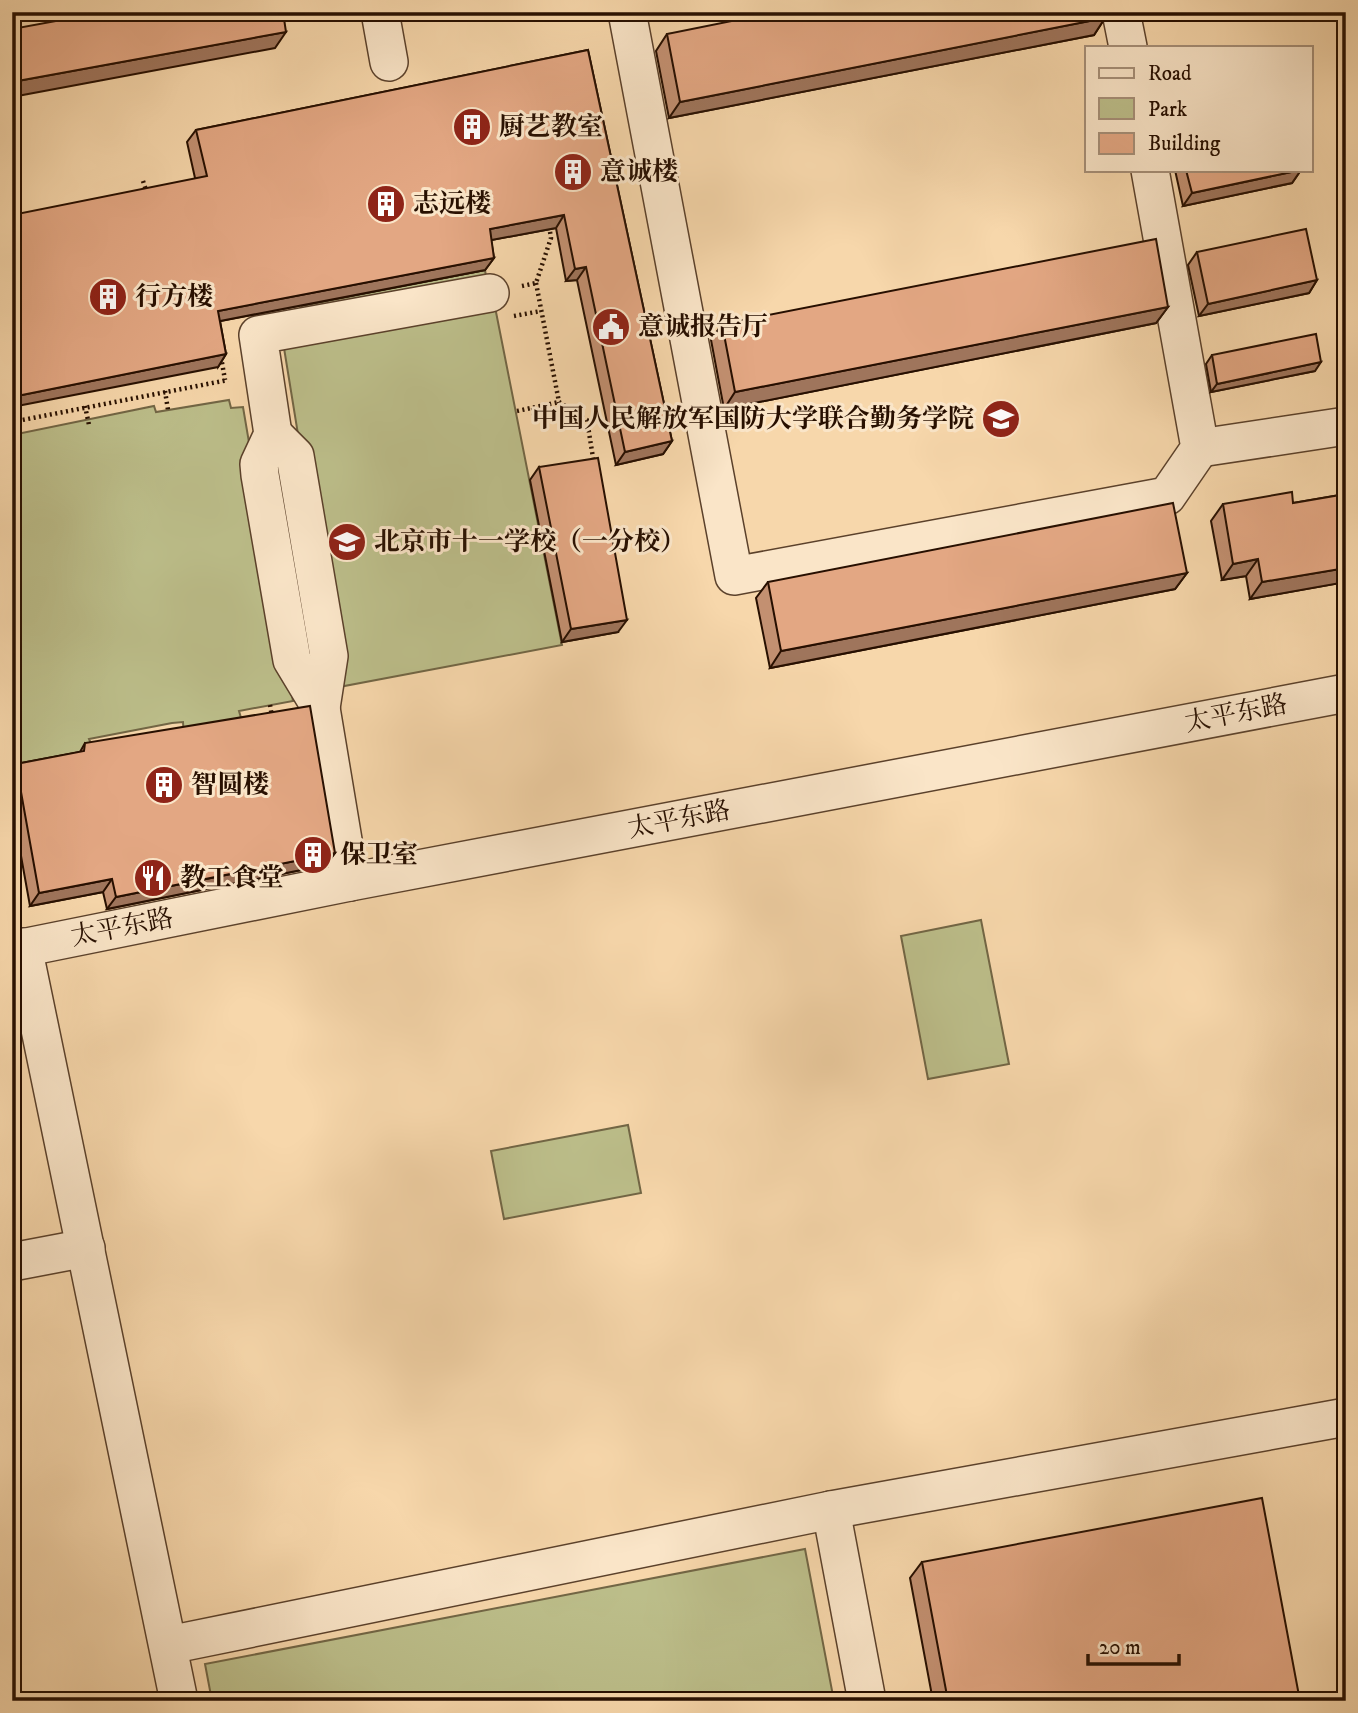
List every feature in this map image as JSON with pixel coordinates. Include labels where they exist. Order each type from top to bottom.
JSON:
[{"type":"street","points":[[380,12],[389,62]]},
{"type":"street","points":[[627,12],[734,576],[1167,496],[1200,448],[1150,172]]},
{"type":"street","points":[[1121,12],[1128,46]]},
{"type":"street","points":[[350,882],[321,708],[292,660],[289,644],[259,464],[273,434],[258,335],[500,305]]},
{"type":"street","points":[[1200,448],[1346,426]]},
{"type":"street","name":"太平东路","points":[[18,949],[350,882],[1346,693]]},
{"type":"street","points":[[18,949],[86,1248],[179,1701]]},
{"type":"street","points":[[12,1262],[86,1248]]},
{"type":"street","points":[[169,1645],[831,1510],[1346,1417]]},
{"type":"street","points":[[831,1510],[867,1701]]},
{"type":"path","points":[[143,181],[146,190]]},
{"type":"path","points":[[132,192],[156,187]]},
{"type":"path","points":[[547,212],[551,238],[536,283],[559,402]]},
{"type":"path","points":[[500,305],[536,283]]},
{"type":"path","points":[[500,305],[541,312]]},
{"type":"path","points":[[12,422],[225,380],[221,355]]},
{"type":"path","points":[[165,391],[168,410]]},
{"type":"path","points":[[517,411],[559,402],[587,420],[595,470]]},
{"type":"path","points":[[85,406],[89,425]]},
{"type":"path","points":[[533,408],[535,421]]},
{"type":"path","points":[[270,705],[273,723]]},
{"type":"green space","points":[[485,270],[486,276],[304,311],[302,306]]},
{"type":"green space","points":[[495,307],[562,645],[339,687],[284,348]]},
{"type":"green space","points":[[229,400],[231,408],[243,407],[293,701],[239,711],[244,728],[184,737],[183,722],[89,739],[95,753],[12,773],[17,753],[12,754],[12,435],[154,406],[156,412]]},
{"type":"green space","points":[[981,920],[1009,1064],[928,1079],[901,936]]},
{"type":"green space","points":[[628,1125],[641,1193],[504,1219],[491,1151]]},
{"type":"green space","points":[[805,1549],[834,1701],[212,1701],[205,1664]]},
{"type":"building","points":[[105,12],[283,12],[286,32],[12,82],[12,29]]},
{"type":"building","points":[[777,12],[1104,12],[1105,18],[680,102],[667,34]]},
{"type":"building","points":[[588,50],[672,441],[625,452],[586,267],[575,269],[564,215],[490,229],[494,258],[218,311],[226,354],[12,397],[12,215],[207,176],[196,130]]},
{"type":"building","points":[[1187,172],[1292,172],[1192,193]]},
{"type":"building","points":[[1306,229],[1317,280],[1208,304],[1197,252]]},
{"type":"building","points":[[1156,239],[1168,307],[735,392],[722,324]]},
{"type":"building","points":[[1316,334],[1321,362],[1217,384],[1212,355]]},
{"type":"building","points":[[598,458],[627,620],[571,629],[539,467]]},
{"type":"building","points":[[1292,492],[1293,503],[1346,494],[1346,568],[1262,582],[1258,559],[1233,564],[1223,504]]},
{"type":"building","points":[[1173,503],[1187,573],[781,651],[768,582]]},
{"type":"building","points":[[310,706],[335,853],[116,897],[112,879],[39,893],[16,764],[84,751],[85,743]]},
{"type":"building","points":[[1262,1498],[1300,1701],[948,1701],[922,1562]]},
{"type":"place","name":"厨艺教室","points":[[472,127]]},
{"type":"place","name":"意诚楼","points":[[573,172]]},
{"type":"place","name":"志远楼","points":[[386,204]]},
{"type":"place","name":"行方楼","points":[[108,297]]},
{"type":"place","name":"意诚报告厅","points":[[611,327]]},
{"type":"place","name":"中国人民解放军国防大学联合勤务学院","points":[[1001,419]]},
{"type":"place","name":"北京市十一学校（一分校）","points":[[347,542]]},
{"type":"place","name":"智圆楼","points":[[164,785]]},
{"type":"place","name":"保卫室","points":[[313,855]]},
{"type":"place","name":"教工食堂","points":[[153,878]]}]
